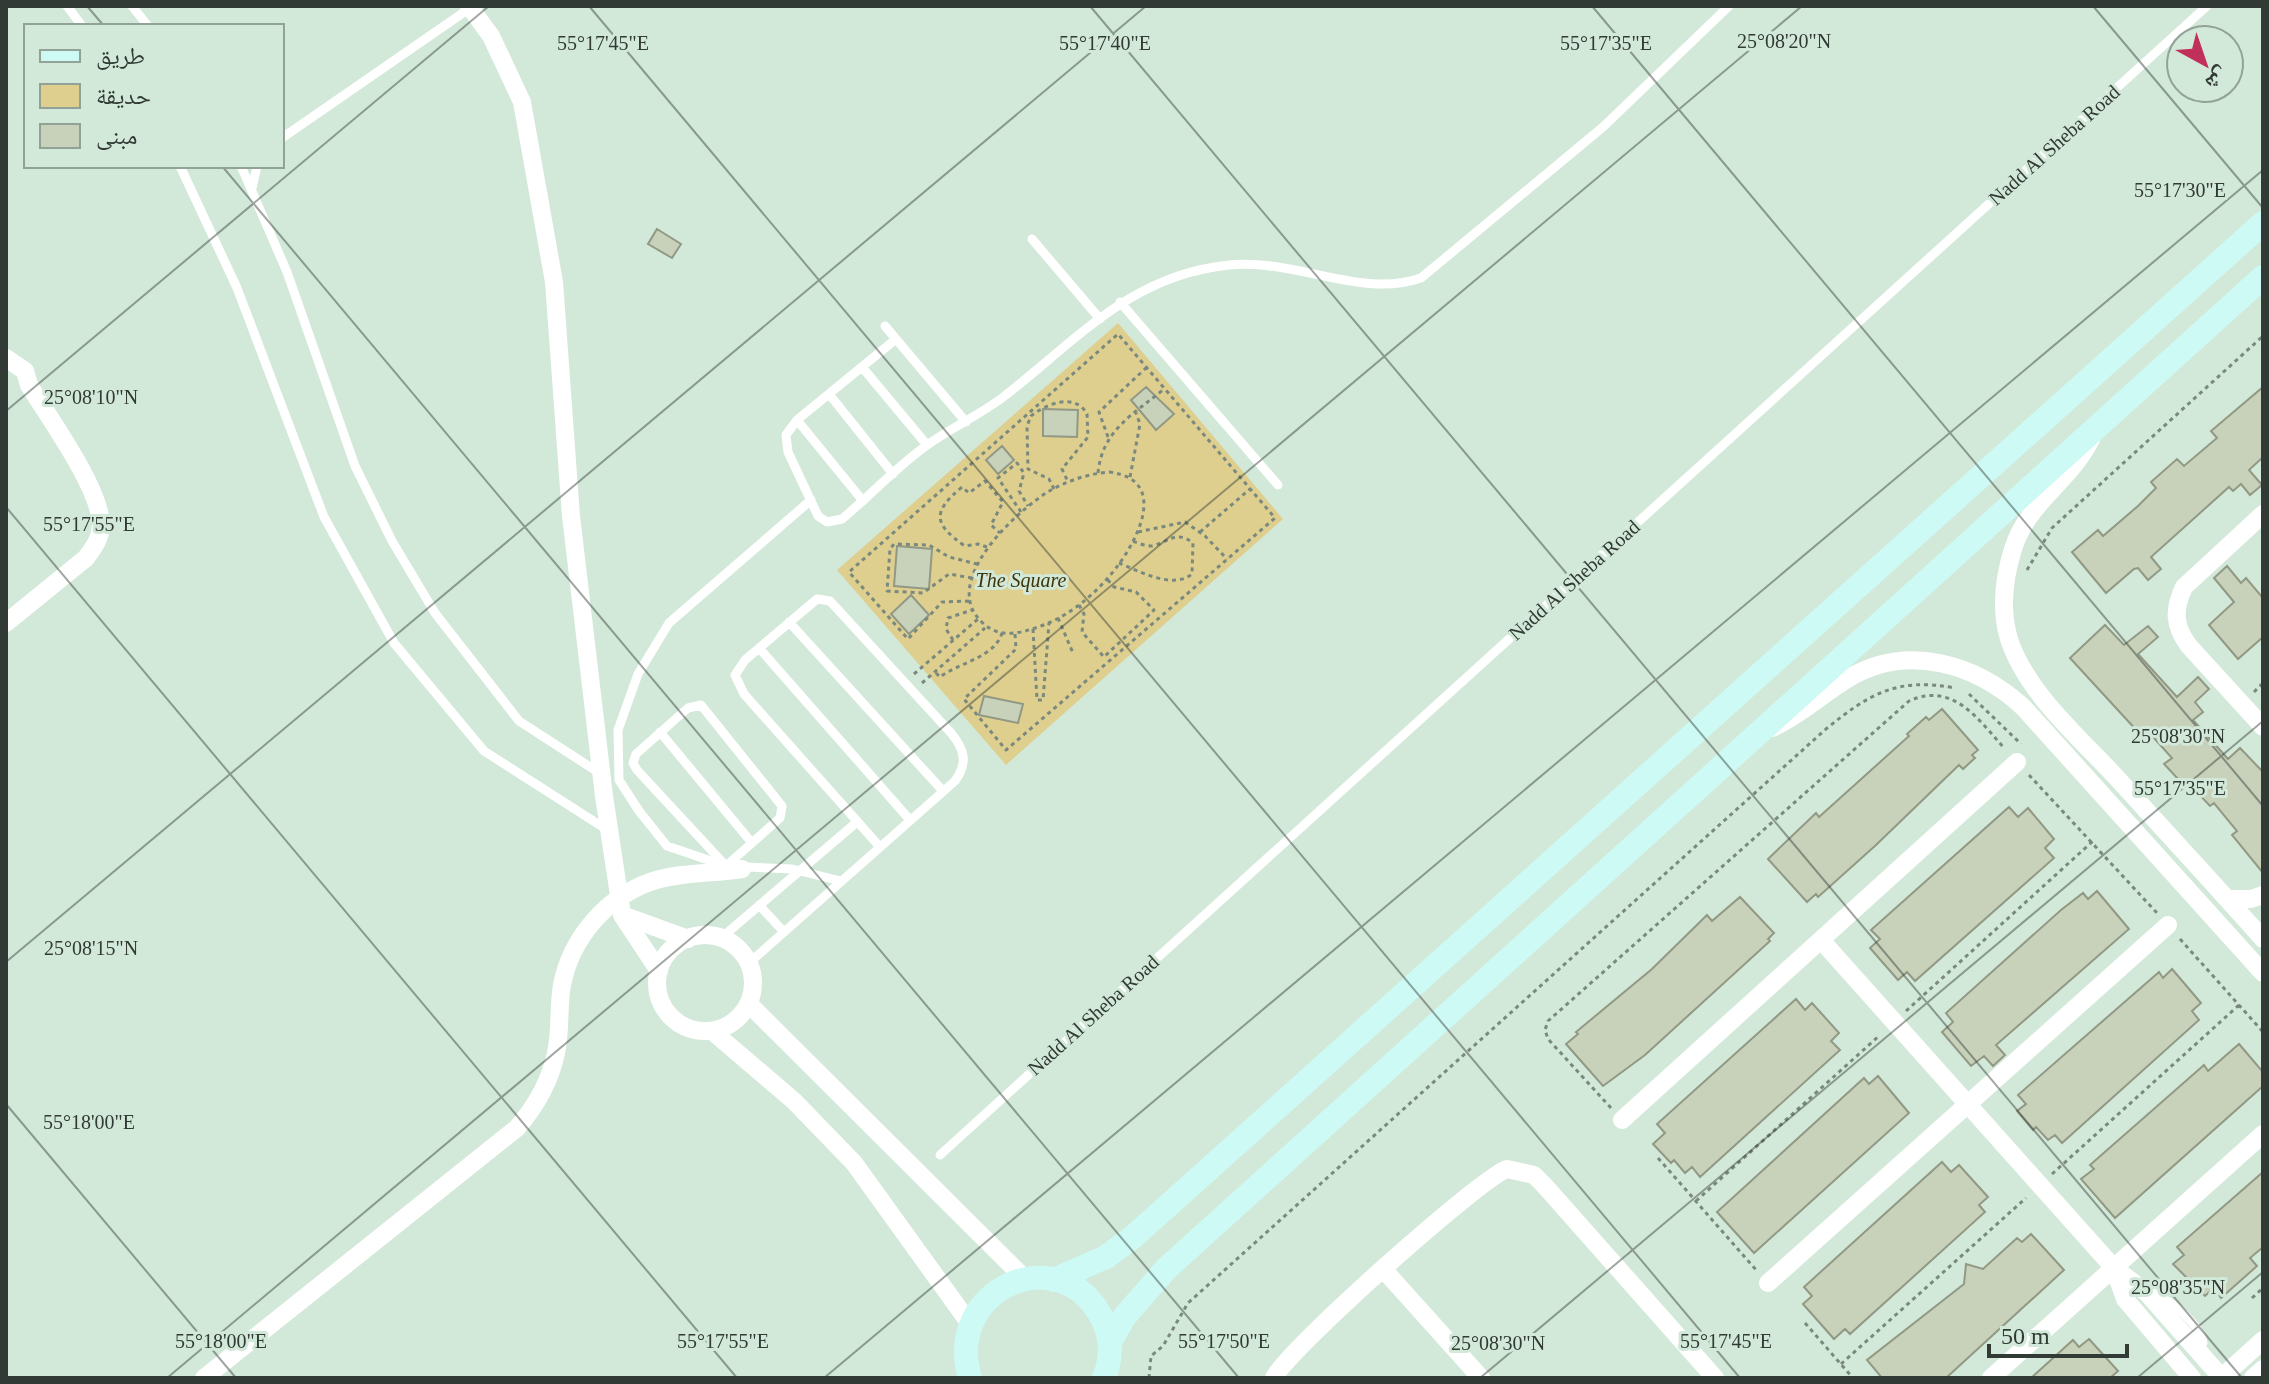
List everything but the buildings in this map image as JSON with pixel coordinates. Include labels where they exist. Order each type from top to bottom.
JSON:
[{"type":"main road","points":[[1054,1280],[1099,1261],[1133,1237],[2263,223]]},
{"type":"main road","points":[[1104,1378],[1110,1346],[1125,1316],[1166,1269],[2263,277]]},
{"type":"main road","points":[[950,1378],[968,1336],[992,1294],[1025,1279],[1054,1280],[1071,1286],[1098,1309],[1110,1346]]},
{"type":"main road","points":[[968,1336],[970,1378]]},
{"type":"street","points":[[471,7],[491,36],[522,102],[554,282],[571,516],[620,907],[659,971]]},
{"type":"street","points":[[6,358],[25,371],[29,385],[62,439],[90,511],[91,531],[79,552],[6,623]]},
{"type":"street","points":[[6,370],[29,385]]},
{"type":"street","points":[[2095,430],[2082,456],[2035,506],[2017,537],[2005,584],[2009,639],[2025,672],[2061,717],[2261,933]]},
{"type":"street","points":[[2263,514],[2184,587],[2176,602],[2175,618],[2179,633],[2189,646],[2263,727]]},
{"type":"street","points":[[1755,735],[1800,714],[1862,671],[1910,661],[1949,664],[1981,676],[2009,695],[2263,973]]},
{"type":"street","points":[[1622,1120],[2017,762]]},
{"type":"street","points":[[2163,861],[2182,868],[2245,935],[2261,933]]},
{"type":"street","points":[[204,1378],[517,1128],[528,1115],[552,1068],[562,984],[572,953],[589,926],[620,907],[638,887],[670,877],[734,867]]},
{"type":"street","points":[[2228,899],[2239,901],[2263,895]]},
{"type":"street","points":[[620,907],[688,939],[721,938],[737,948],[749,963],[754,984],[749,1004],[732,1024],[712,1031],[684,1027],[667,1013],[658,992],[659,971],[670,951],[688,939]]},
{"type":"street","points":[[1768,1283],[2168,925]]},
{"type":"street","points":[[1821,940],[2114,1268],[2147,1293],[2222,1378],[2263,1340]]},
{"type":"street","points":[[749,1004],[1025,1279]]},
{"type":"street","points":[[712,1031],[794,1101],[854,1163],[968,1336]]},
{"type":"street","points":[[1991,1378],[2263,1134]]},
{"type":"street","points":[[1274,1378],[1287,1358],[1493,1174],[1521,1170],[1544,1185],[1715,1378]]},
{"type":"street","points":[[2114,1268],[2125,1299],[2192,1378]]},
{"type":"street","points":[[1384,1270],[1481,1378]]},
{"type":"street","points":[[1110,1346],[1117,1378]]},
{"type":"street","points":[[2253,1378],[2263,1369]]},
{"type":"lane","points":[[67,6],[80,24]]},
{"type":"lane","points":[[132,6],[146,24]]},
{"type":"lane","points":[[896,339],[789,429],[786,447],[818,516],[832,523],[863,501],[927,445],[1002,398],[1120,302],[1173,277],[1231,265],[1285,265],[1386,286],[1421,278],[1603,127],[1729,6]]},
{"type":"lane","name":"Nadd Al Sheba Road","points":[[940,1155],[2207,6]]},
{"type":"lane","points":[[284,137],[471,7]]},
{"type":"lane","points":[[181,168],[237,288],[324,517],[394,643],[484,751],[609,831]]},
{"type":"lane","points":[[242,168],[287,272],[355,466],[392,541],[435,613],[519,721],[601,774]]},
{"type":"lane","points":[[252,188],[257,168]]},
{"type":"lane","points":[[1032,239],[1100,319]]},
{"type":"lane","points":[[1120,302],[1278,485]]},
{"type":"lane","points":[[885,326],[966,422]]},
{"type":"lane","points":[[862,367],[927,445]]},
{"type":"lane","points":[[829,394],[893,474]]},
{"type":"lane","points":[[797,420],[863,501]]},
{"type":"lane","points":[[811,500],[669,623],[638,674],[618,730],[619,780],[667,846],[734,867],[800,870],[841,881]]},
{"type":"lane","points":[[749,963],[841,881],[880,847],[943,791],[961,773],[963,752],[830,601],[817,599],[759,648],[735,675],[738,685],[880,847]]},
{"type":"lane","points":[[789,622],[943,791]]},
{"type":"lane","points":[[759,648],[910,820]]},
{"type":"lane","points":[[692,705],[705,709],[783,810],[780,818],[752,843],[734,867],[635,766],[636,754],[692,705]]},
{"type":"lane","points":[[660,732],[752,843]]},
{"type":"lane","points":[[721,938],[857,822]]},
{"type":"lane","points":[[759,905],[784,932]]},
{"type":"path","points":[[969,601],[942,602],[908,639],[849,572],[1118,334],[1275,518],[1006,750],[964,699],[1016,649],[1015,634]]},
{"type":"path","points":[[2020,581],[2052,528],[2263,336]]},
{"type":"path","points":[[1108,437],[1099,412],[1146,368]]},
{"type":"path","points":[[1098,473],[1101,449],[1108,437],[1164,388]]},
{"type":"path","points":[[1054,489],[1049,479],[1028,469],[1027,432],[1031,416],[1055,402],[1078,405],[1087,414],[1088,437],[1062,469],[1068,482]]},
{"type":"path","points":[[1130,477],[1141,422],[1136,413]]},
{"type":"path","points":[[1021,512],[998,478],[1017,463],[1024,473],[1019,491],[1028,506]]},
{"type":"path","points":[[1098,473],[1121,473],[1130,477],[1144,497],[1142,520],[1137,532],[1107,579],[1079,605],[1049,623],[1015,634],[987,627],[978,619],[969,601],[972,578],[988,548],[1021,512],[1068,482],[1098,473]]},
{"type":"path","points":[[988,548],[978,544],[965,546],[943,528],[939,519],[943,504],[962,487],[969,493],[985,481],[1003,502],[991,525],[1000,533]]},
{"type":"path","points":[[1200,532],[1250,489]]},
{"type":"path","points":[[1137,532],[1180,522],[1200,532],[1227,559]]},
{"type":"path","points":[[1119,563],[1163,579],[1182,580],[1192,574],[1193,543],[1189,539],[1172,536],[1146,546],[1132,541]]},
{"type":"path","points":[[972,578],[949,574],[923,593],[887,591],[891,546],[929,545],[949,557],[977,564]]},
{"type":"path","points":[[1079,605],[1084,614],[1082,632],[1104,657],[1154,610],[1136,592],[1114,587],[1107,579]]},
{"type":"path","points":[[953,640],[946,629],[948,618],[972,610]]},
{"type":"path","points":[[1058,618],[1073,653]]},
{"type":"path","points":[[914,674],[978,619]]},
{"type":"path","points":[[1033,629],[1035,687],[1037,700],[1043,700],[1049,623]]},
{"type":"path","points":[[913,692],[987,627]]},
{"type":"path","points":[[935,672],[940,677],[966,660],[990,651],[1002,633]]},
{"type":"path","points":[[1149,1378],[1151,1356],[1163,1346],[1188,1303],[1853,707],[1892,686],[1939,685],[1965,690],[2026,749],[2044,732]]},
{"type":"path","points":[[1658,1158],[1768,1283]]},
{"type":"path","points":[[2252,1298],[2263,1288]]},
{"type":"path","points":[[1805,1323],[1853,1378]]},
{"type":"green space","name":"The Square","points":[[1118,323],[1283,519],[1006,765],[837,570]]}]
